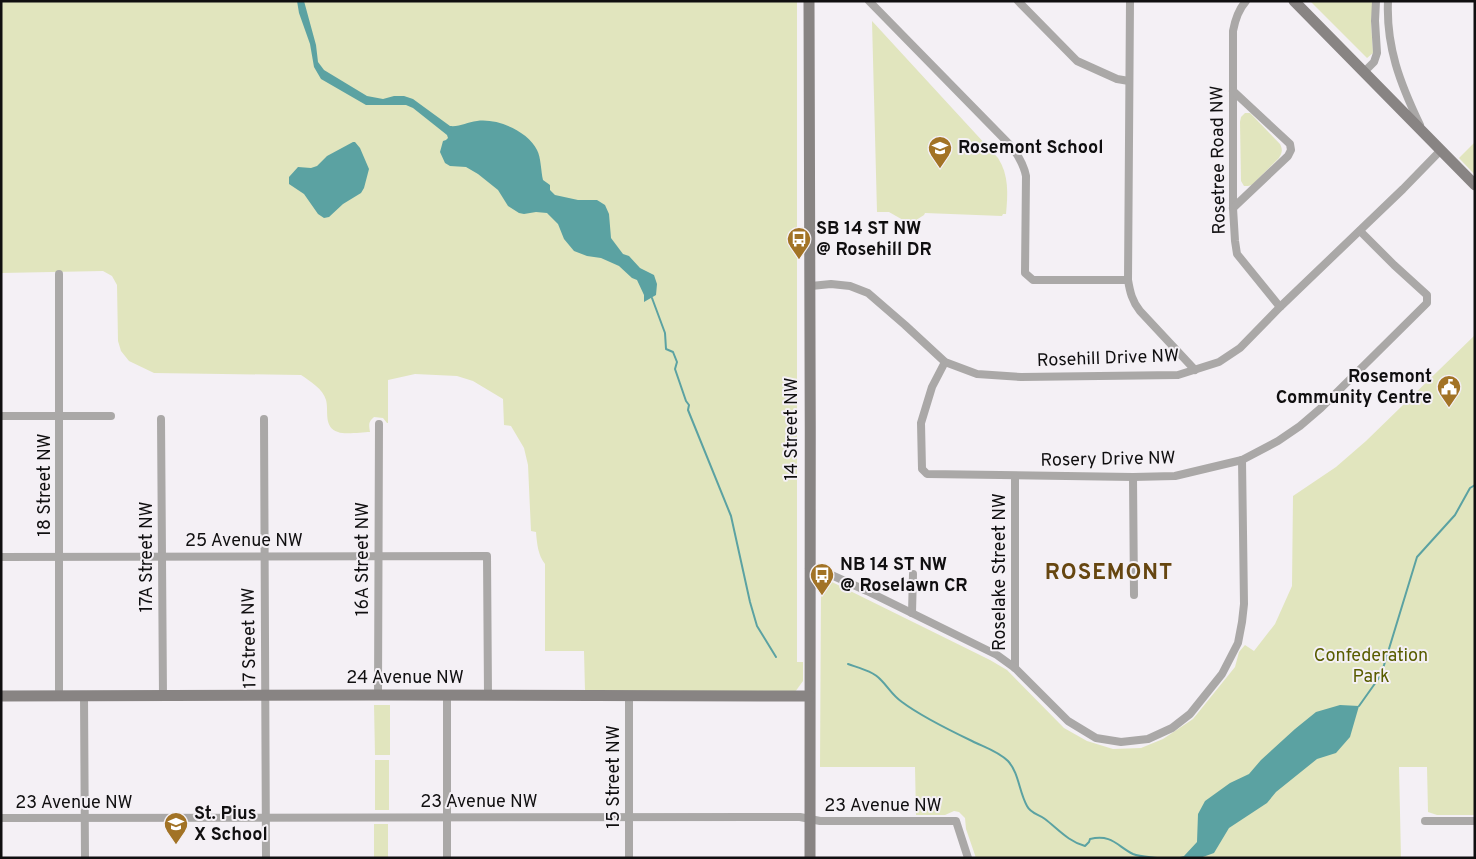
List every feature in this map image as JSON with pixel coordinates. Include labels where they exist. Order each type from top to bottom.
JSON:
[{"type":"street","name":"14 Street NW","points":[[809,1],[811,286],[809,568],[810,858]]},
{"type":"street","points":[[868,1],[1020,157],[1026,176],[1025,273],[1028,277],[1033,280],[1128,280]]},
{"type":"street","points":[[1018,1],[1077,61],[1117,80],[1129,81]]},
{"type":"street","points":[[1130,1],[1128,280],[1130,292],[1133,301],[1140,311],[1195,370]]},
{"type":"street","name":"Rosetree Road NW","points":[[1246,1],[1240,9],[1233,32],[1233,208],[1235,241],[1237,254],[1280,307]]},
{"type":"street","points":[[1294,1],[1475,185]]},
{"type":"street","points":[[1364,72],[1374,62],[1377,53],[1376,1]]},
{"type":"street","points":[[1388,1],[1388,36],[1392,54],[1412,108],[1424,133]]},
{"type":"street","points":[[1233,91],[1290,144],[1291,150],[1288,156],[1233,208]]},
{"type":"street","name":"Rosehill Drive NW","points":[[811,286],[831,284],[850,286],[868,293],[945,362],[977,374],[1021,377],[1178,375],[1219,362],[1240,348],[1441,150]]},
{"type":"street","name":"Rosery Drive NW","points":[[945,362],[932,387],[921,423],[922,469],[927,474],[1175,476],[1242,460],[1278,441],[1300,426],[1321,408],[1427,304],[1427,295],[1360,231]]},
{"type":"street","name":"18 Street NW","points":[[59,274],[59,696]]},
{"type":"street","points":[[1,416],[111,416]]},
{"type":"street","name":"17A Street NW","points":[[161,419],[163,696]]},
{"type":"street","name":"17 Street NW","points":[[264,419],[266,858]]},
{"type":"street","name":"16A Street NW","points":[[378,695],[379,424]]},
{"type":"street","points":[[809,568],[827,573],[997,655],[1015,668],[1068,721],[1096,738],[1121,742],[1148,739],[1172,728],[1190,714],[1222,674],[1238,642],[1244,604],[1242,460]]},
{"type":"street","name":"Roselake Street NW","points":[[1015,476],[1015,668]]},
{"type":"street","points":[[1133,477],[1134,596]]},
{"type":"street","name":"25 Avenue NW","points":[[1,557],[487,556],[488,695]]},
{"type":"street","points":[[912,613],[913,574]]},
{"type":"street","points":[[447,695],[448,858]]},
{"type":"street","name":"24 Avenue NW","points":[[1,696],[809,696]]},
{"type":"street","points":[[84,696],[85,858]]},
{"type":"street","name":"15 Street NW","points":[[629,696],[629,858]]},
{"type":"street","name":"23 Avenue NW","points":[[1,818],[800,817],[820,821],[956,822],[968,858]]},
{"type":"street","points":[[1425,821],[1475,821]]},
{"type":"green space","points":[[1,1],[797,1],[797,662],[803,662],[803,681],[795,692],[585,691],[584,651],[545,651],[545,564],[539,553],[536,532],[531,531],[528,465],[524,448],[511,426],[504,425],[503,399],[473,381],[457,376],[415,374],[388,380],[388,423],[383,418],[374,417],[369,424],[370,432],[341,433],[333,430],[328,423],[327,404],[322,392],[301,375],[154,373],[129,361],[121,351],[118,341],[117,285],[112,276],[103,271],[1,273]]},
{"type":"green space","points":[[1310,1],[1373,1],[1371,23],[1373,53],[1367,58]]},
{"type":"green space","name":"Rosemont School","points":[[872,21],[998,158],[1006,178],[1006,214],[1002,216],[925,213],[910,224],[889,212],[877,212]]},
{"type":"green space","points":[[1245,113],[1250,113],[1280,144],[1282,150],[1279,158],[1252,185],[1248,186],[1244,186],[1241,181],[1240,122],[1241,117]]},
{"type":"green space","points":[[1475,142],[1475,175],[1459,158]]},
{"type":"green space","name":"Confederation Park","points":[[1475,335],[1475,815],[1437,815],[1428,812],[1427,767],[1399,767],[1401,858],[976,858],[966,829],[965,818],[959,812],[954,811],[945,815],[916,815],[915,767],[820,767],[821,590],[832,582],[1007,670],[1064,728],[1087,741],[1113,749],[1141,748],[1163,739],[1193,719],[1235,667],[1239,652],[1245,645],[1254,651],[1275,624],[1292,586],[1293,496],[1336,467],[1366,441]]},
{"type":"green space","points":[[374,705],[390,705],[390,755],[375,755]]},
{"type":"green space","points":[[375,760],[389,760],[389,810],[375,810]]},
{"type":"green space","points":[[374,824],[388,824],[388,858],[374,858]]},
{"type":"water","points":[[297,1],[304,1],[316,45],[318,62],[324,70],[367,96],[383,99],[404,96],[413,99],[450,126],[477,121],[494,122],[511,127],[527,137],[533,143],[538,153],[543,180],[550,185],[550,190],[555,195],[578,200],[597,200],[605,205],[609,214],[611,238],[623,254],[629,256],[640,268],[654,275],[657,284],[656,295],[644,302],[644,295],[637,280],[619,266],[601,258],[587,256],[574,251],[564,239],[558,224],[547,213],[519,213],[508,206],[498,190],[478,174],[466,167],[450,166],[445,163],[440,152],[443,141],[448,138],[447,135],[413,108],[406,105],[366,105],[321,79],[314,67],[310,44],[299,13]]},
{"type":"water","points":[[353,142],[360,148],[369,169],[364,188],[361,193],[343,204],[329,217],[324,218],[318,214],[304,194],[289,184],[289,177],[298,167],[311,168],[317,166],[327,156]]},
{"type":"water","points":[[1340,705],[1359,706],[1350,737],[1336,753],[1317,759],[1276,792],[1267,803],[1229,828],[1214,853],[1200,858],[1176,858],[1184,856],[1197,842],[1198,814],[1205,801],[1230,783],[1249,774],[1261,760],[1316,712]]},
{"type":"waterway","points":[[652,298],[665,333],[666,349],[673,352],[677,362],[675,369],[689,405],[688,410],[731,516],[757,626],[776,657]]},
{"type":"waterway","points":[[1359,706],[1381,675],[1417,557],[1455,515],[1470,488],[1475,485]]},
{"type":"waterway","points":[[848,664],[874,674],[893,694],[918,713],[995,752],[1008,761],[1012,766],[1024,801],[1029,809],[1069,838],[1085,846],[1090,839],[1109,839],[1133,854],[1157,858]]},
{"type":"place","name":"Rosemont School","points":[[940,169]]},
{"type":"place","name":"SB 14 ST NW @ Rosehill DR","points":[[799,260]]},
{"type":"place","name":"Rosemont Community Centre","points":[[1449,408]]},
{"type":"place","name":"NB 14 ST NW @ Roselawn CR","points":[[822,596]]},
{"type":"place","name":"St. Pius X School","points":[[176,845]]},
{"type":"district","name":"ROSEMONT","points":[[1109,573]]}]
